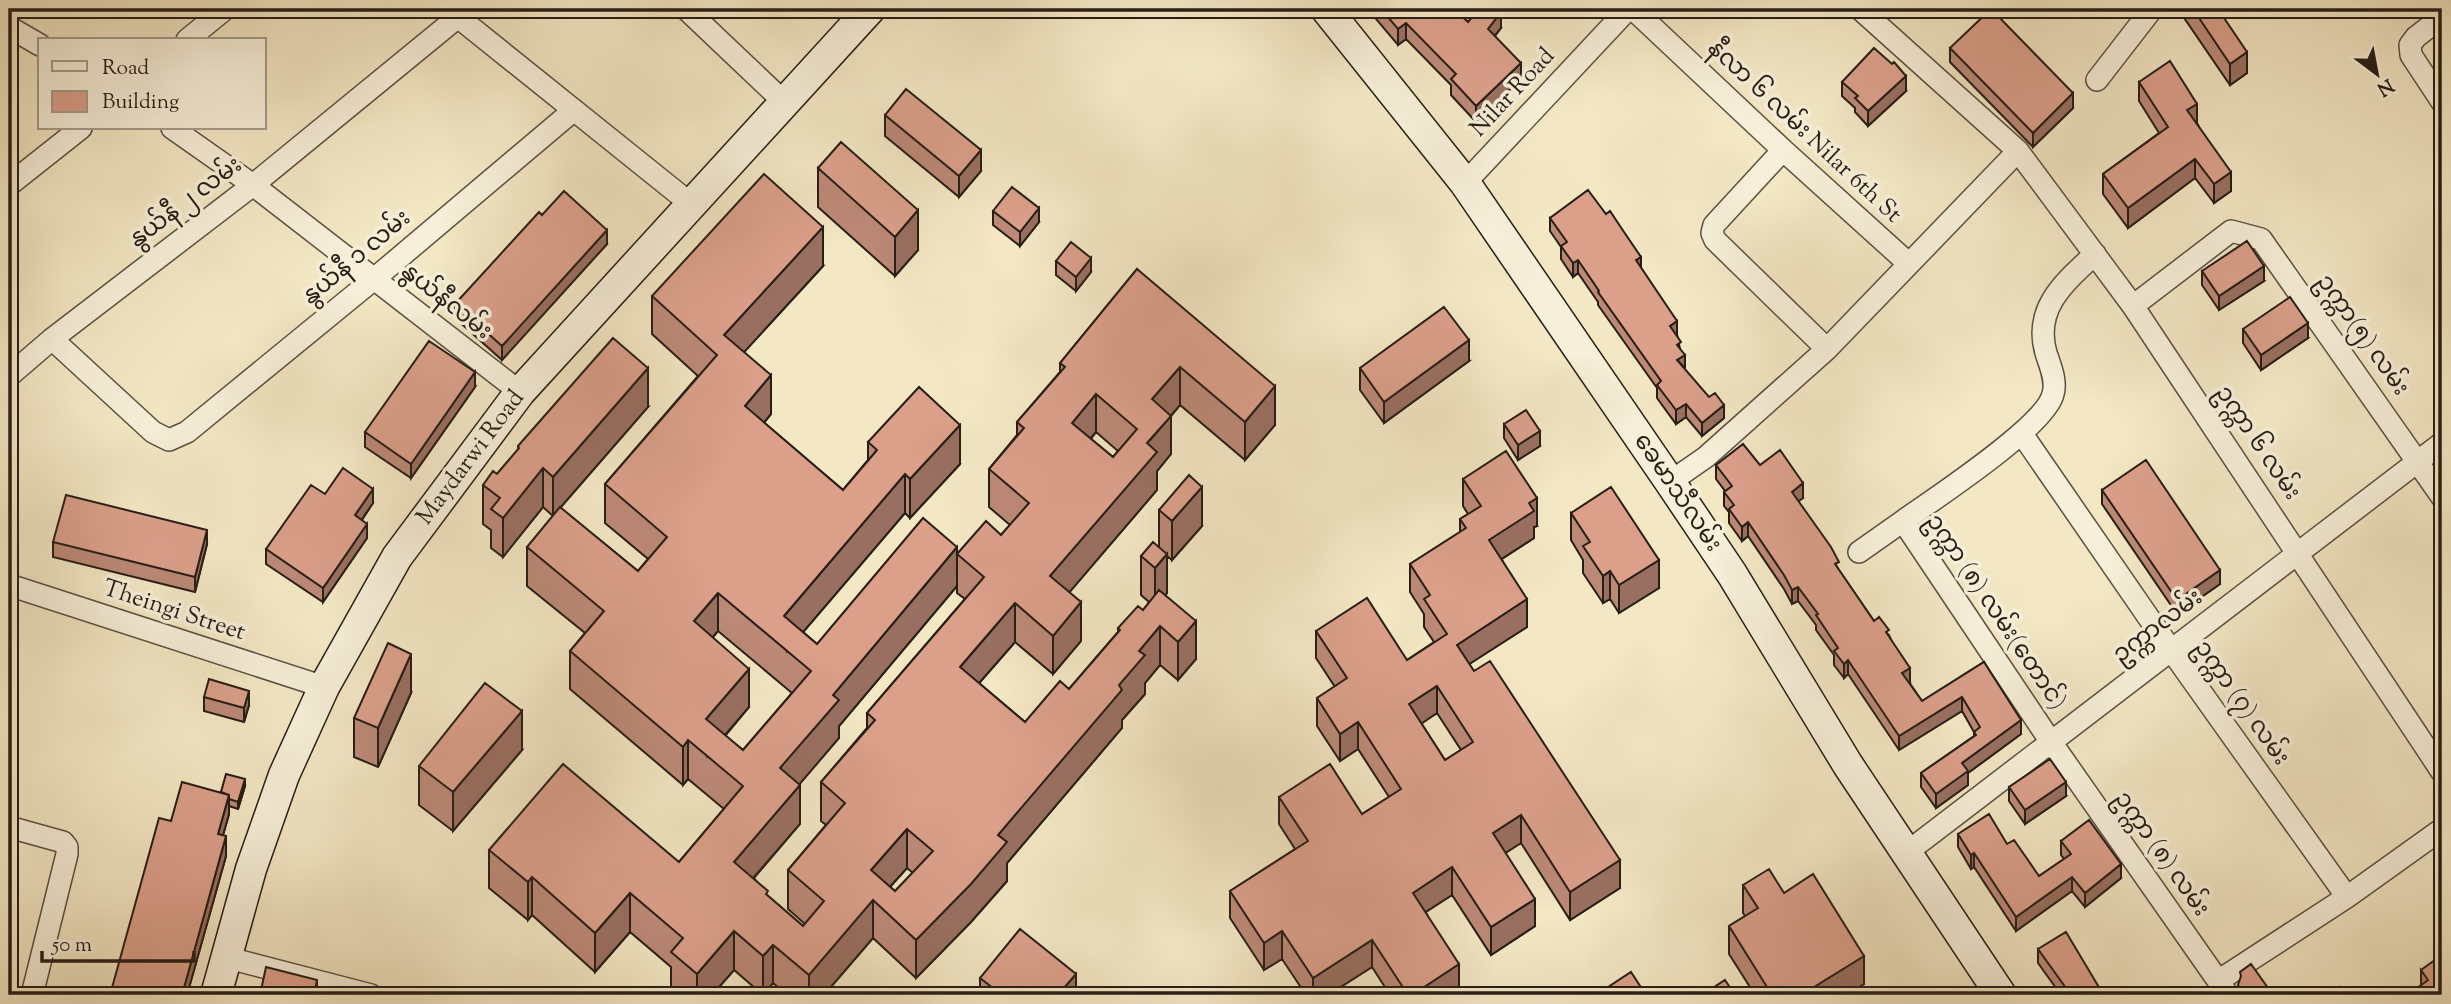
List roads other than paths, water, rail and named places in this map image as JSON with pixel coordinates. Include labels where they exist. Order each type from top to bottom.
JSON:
[{"type":"street","points":[[189,38],[225,9]]},
{"type":"street","points":[[686,9],[784,102]]},
{"type":"street","name":"Maydarwi Road","points":[[216,995],[251,869],[284,775],[324,687],[397,557],[520,392],[870,9]]},
{"type":"street","name":"ခေမာသီလမ်း","points":[[1326,9],[1465,183],[1670,482],[1732,574],[1847,765],[2001,995]]},
{"type":"street","name":"Nilar Road","points":[[1465,183],[1630,9]]},
{"type":"street","name":"နီလာ ၆ လမ်း Nilar 6th St","points":[[1630,9],[1909,264]]},
{"type":"street","name":"ဥက္ကာ ၆ လမ်း","points":[[1860,9],[2018,151],[2133,306],[2442,772]]},
{"type":"street","points":[[2097,79],[2152,9]]},
{"type":"street","points":[[453,13],[691,204]]},
{"type":"street","name":"နွယ်နီ ၂ လမ်း","points":[[9,376],[51,339],[253,185],[453,13]]},
{"type":"street","points":[[2442,17],[2410,45],[2411,55],[2442,102]]},
{"type":"street","points":[[9,27],[38,44]]},
{"type":"street","name":"နွယ်နီ ၁ လမ်း","points":[[51,339],[153,432],[169,440],[187,432],[574,110]]},
{"type":"street","points":[[9,185],[78,130]]},
{"type":"street","name":"နွယ်နီလမ်း","points":[[175,130],[253,185],[520,392]]},
{"type":"street","points":[[1783,150],[1714,225],[1712,233],[1715,240],[1826,349]]},
{"type":"street","points":[[1670,482],[1706,457],[1826,349],[2018,151]]},
{"type":"street","name":"ဥက္ကာ(၅) လမ်း","points":[[2133,306],[2231,231],[2261,239],[2442,497]]},
{"type":"street","points":[[1903,521],[2022,434],[2049,405],[2054,394],[2054,379],[2043,344],[2045,313],[2064,283],[2095,254]]},
{"type":"street","name":"ဥက္ကာ (၇) လမ်း","points":[[2022,434],[2171,650],[2347,897]]},
{"type":"street","name":"ဥက္ကာလမ်း","points":[[1906,853],[2442,443]]},
{"type":"street","name":"ဥက္ကာ (၈) လမ်း(တောင်)","points":[[1859,552],[1903,521],[2051,742]]},
{"type":"street","name":"Theingi Street","points":[[9,584],[324,687]]},
{"type":"street","name":"ဥက္ကာ (၈) လမ်း","points":[[2051,742],[2223,988]]},
{"type":"street","points":[[9,827],[63,842],[67,847],[32,995]]},
{"type":"street","points":[[2223,988],[2442,829]]},
{"type":"street","points":[[225,957],[371,995]]}]
